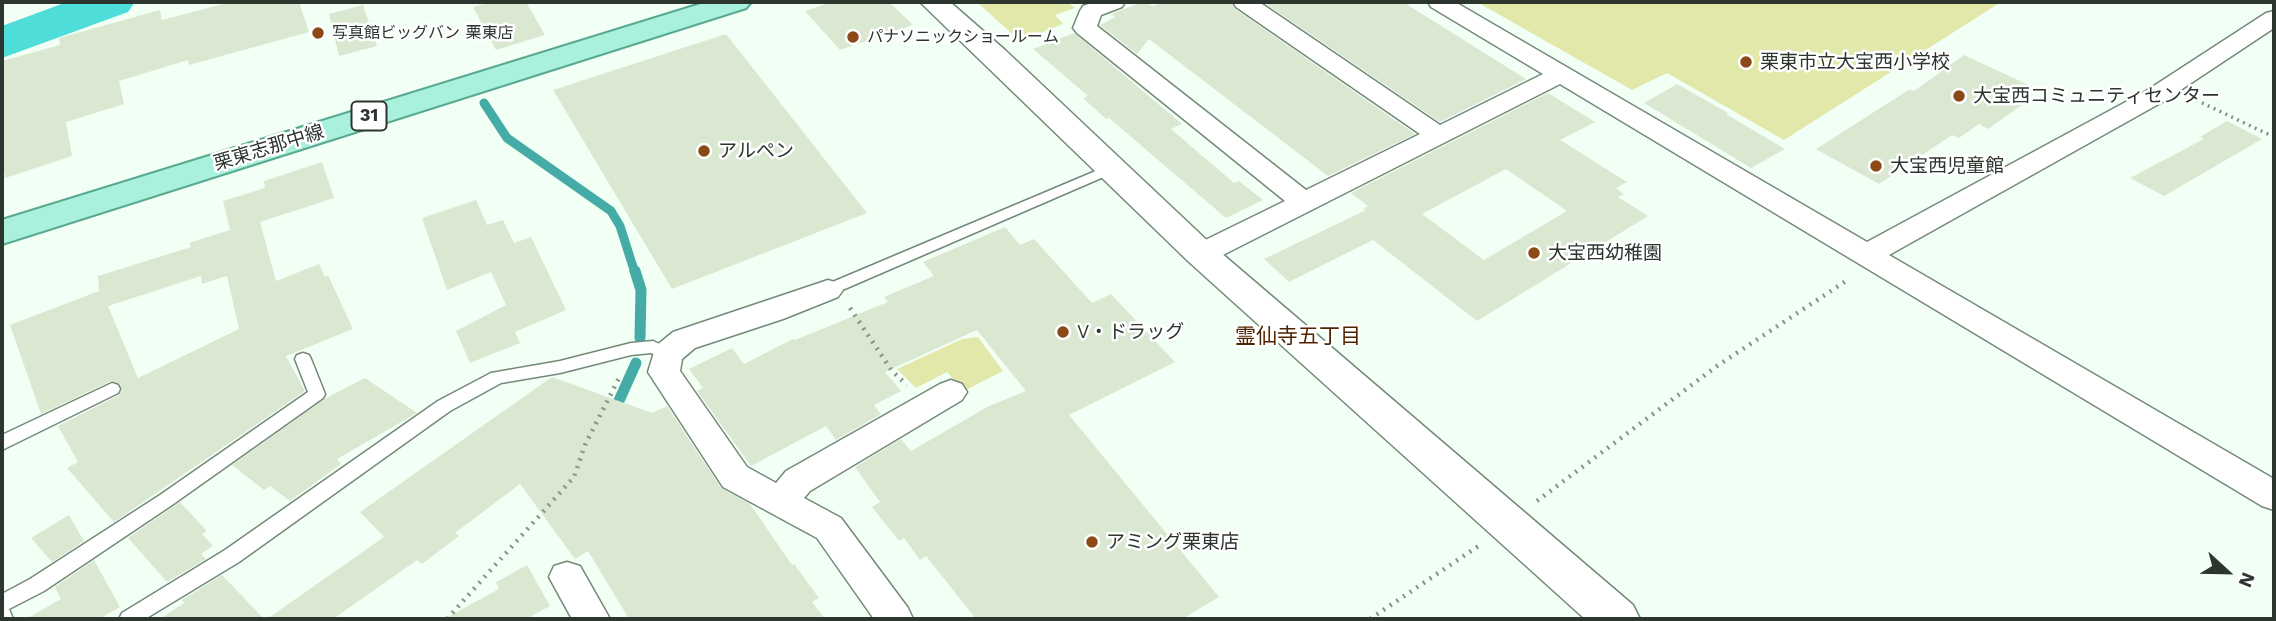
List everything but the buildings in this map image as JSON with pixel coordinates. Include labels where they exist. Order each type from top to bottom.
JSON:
[{"type":"main road","name":"栗東志那中線","points":[[2,232],[736,2]]},
{"type":"street","points":[[934,2],[995,56],[1201,254],[1618,619]]},
{"type":"street","points":[[1114,2],[1091,10],[1085,28],[1305,203]]},
{"type":"street","points":[[1244,2],[1440,136]]},
{"type":"street","points":[[1439,2],[2274,496]]},
{"type":"street","points":[[1871,258],[2170,87],[2274,18]]},
{"type":"street","points":[[1201,254],[1562,74]]},
{"type":"street","points":[[833,288],[772,312],[684,340],[667,354],[664,372],[735,477],[829,528],[895,619]]},
{"type":"street","points":[[781,502],[799,481],[940,399]]},
{"type":"street","points":[[567,577],[592,619]]},
{"type":"lane","points":[[833,288],[1110,169]]},
{"type":"lane","points":[[129,619],[232,556],[444,406],[497,377],[560,367],[631,349],[653,347],[667,354]]},
{"type":"lane","points":[[2,603],[37,584],[166,500],[317,394],[303,359]]},
{"type":"lane","points":[[2,443],[112,389]]},
{"type":"path","points":[[2170,87],[2274,137]]},
{"type":"path","points":[[1370,619],[1507,524],[1717,366],[1871,258]]},
{"type":"path","points":[[833,288],[892,371],[940,399]]},
{"type":"path","points":[[447,619],[574,477],[585,445],[631,349]]},
{"type":"green space","points":[[1067,2],[1075,8],[1055,15],[1063,24],[1020,41],[979,4]]},
{"type":"green space","name":"栗東市立大宝西小学校","points":[[1477,2],[2001,2],[1784,140],[1667,73],[1632,90]]},
{"type":"green space","points":[[978,337],[1003,371],[964,391],[947,372],[916,388],[897,369],[962,339]]},
{"type":"waterway","points":[[2,43],[111,2]]},
{"type":"waterway","points":[[484,103],[507,138],[611,211],[620,226],[635,273]]},
{"type":"waterway","points":[[635,271],[641,290],[640,338]]},
{"type":"waterway","points":[[613,414],[636,363]]},
{"type":"place","name":"写真館ビッグバン 栗東店","points":[[318,33]]},
{"type":"place","name":"パナソニックショールーム","points":[[853,37]]},
{"type":"place","name":"栗東市立大宝西小学校","points":[[1746,62]]},
{"type":"place","name":"大宝西コミュニティセンター","points":[[1959,96]]},
{"type":"place","name":"アルペン","points":[[704,151]]},
{"type":"place","name":"大宝西児童館","points":[[1876,166]]},
{"type":"place","name":"大宝西幼稚園","points":[[1534,253]]},
{"type":"place","name":"V・ドラッグ","points":[[1063,332]]},
{"type":"place","name":"アミング栗東店","points":[[1092,542]]},
{"type":"district","name":"霊仙寺五丁目","points":[[1298,337]]}]
